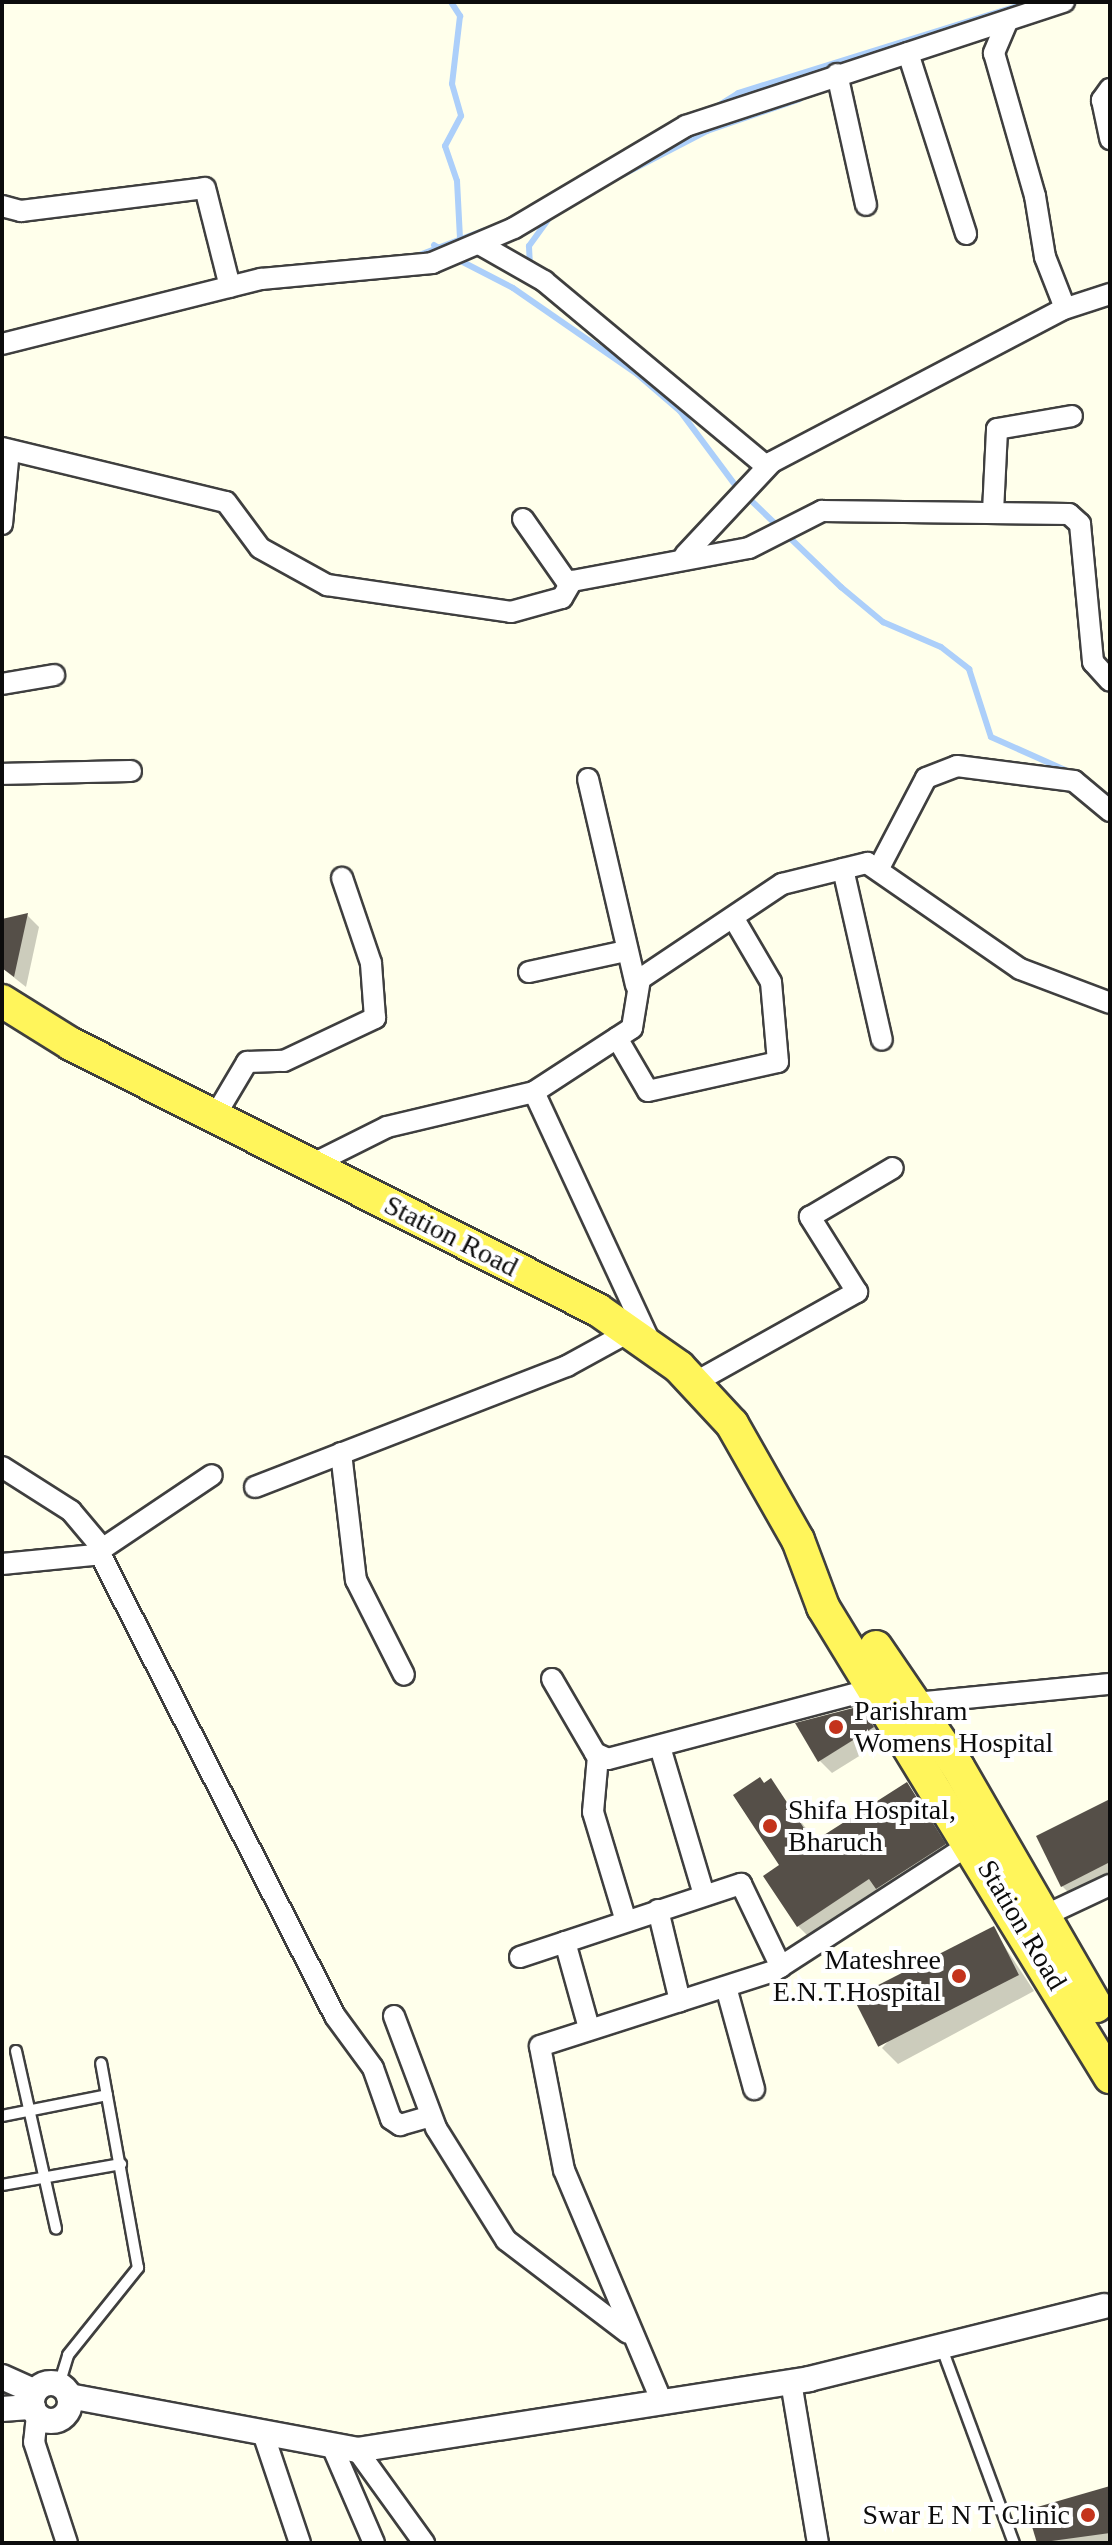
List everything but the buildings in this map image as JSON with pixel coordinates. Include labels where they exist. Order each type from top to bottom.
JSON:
[{"type":"main road","name":"Station Road","points":[[2,1001],[641,1340],[694,1383],[732,1424],[811,1569],[833,1584],[972,1843],[1110,2077]]},
{"type":"main road","name":"Station Road","points":[[894,1700],[1044,1916],[1110,2032]]},
{"type":"street","points":[[2,344],[230,287],[432,263],[481,245],[686,126],[1064,2]]},
{"type":"street","points":[[1007,22],[994,53],[1046,263],[1065,308]]},
{"type":"street","points":[[908,53],[966,234]]},
{"type":"street","points":[[837,74],[866,205]]},
{"type":"street","points":[[1110,89],[1102,100],[1110,139]]},
{"type":"street","points":[[2,206],[21,211],[205,188],[230,287]]},
{"type":"street","points":[[481,245],[544,281],[766,466]]},
{"type":"street","points":[[685,555],[732,510],[766,466],[1065,308],[1110,294]]},
{"type":"street","points":[[993,512],[997,429],[1072,416]]},
{"type":"street","points":[[2,524],[5,449],[226,502],[260,548],[327,585],[511,612],[562,598],[572,581]]},
{"type":"street","points":[[523,519],[559,579],[572,581],[685,555],[764,541],[808,515],[993,512],[1077,518],[1093,662],[1110,681]]},
{"type":"street","points":[[2,684],[54,675]]},
{"type":"street","points":[[880,866],[926,778],[957,766],[1074,781],[1110,811]]},
{"type":"street","points":[[2,774],[131,771]]},
{"type":"street","points":[[311,1165],[387,1127],[534,1092],[617,1038],[635,1022],[636,985],[588,779]]},
{"type":"street","points":[[636,985],[782,884],[843,869],[880,866],[1020,969],[1110,1003]]},
{"type":"street","points":[[843,869],[882,1040]]},
{"type":"street","points":[[215,1116],[247,1062],[284,1061],[375,1018],[371,963],[342,878]]},
{"type":"street","points":[[617,1038],[648,1091],[778,1062],[771,982],[734,919]]},
{"type":"street","points":[[529,972],[626,951]]},
{"type":"street","points":[[255,1487],[641,1340],[534,1092]]},
{"type":"street","points":[[694,1383],[857,1292],[810,1217],[893,1168]]},
{"type":"street","points":[[341,1453],[356,1580],[404,1675]]},
{"type":"street","points":[[2,1467],[71,1511],[106,1547],[335,2016],[373,2068],[391,2119],[400,2125],[431,2116]]},
{"type":"street","points":[[2,1564],[106,1547],[212,1475]]},
{"type":"street","points":[[552,1679],[598,1756],[593,1812],[626,1921]]},
{"type":"street","points":[[598,1756],[660,1747],[894,1700],[1110,1684]]},
{"type":"street","points":[[660,1747],[704,1895]]},
{"type":"street","points":[[662,2402],[631,2336],[564,2170],[537,2059],[544,2042],[726,1987],[781,1967],[972,1843]]},
{"type":"street","points":[[1044,1916],[1110,1885]]},
{"type":"street","points":[[520,1957],[704,1895],[746,1886],[781,1967]]},
{"type":"street","points":[[658,1910],[680,2001]]},
{"type":"street","points":[[565,1942],[589,2028]]},
{"type":"street","points":[[726,1987],[754,2089]]},
{"type":"street","points":[[394,2016],[431,2116],[506,2240],[631,2336]]},
{"type":"street","points":[[2,2409],[35,2405],[64,2390],[264,2436],[357,2450],[791,2382],[1108,2304]]},
{"type":"street","points":[[2,2377],[35,2405],[61,2418],[64,2390]]},
{"type":"street","points":[[791,2382],[818,2543]]},
{"type":"street","points":[[35,2405],[34,2442],[67,2543]]},
{"type":"street","points":[[264,2436],[300,2543]]},
{"type":"street","points":[[332,2446],[374,2543]]},
{"type":"street","points":[[357,2450],[424,2543]]},
{"type":"lane","points":[[16,2051],[56,2229]]},
{"type":"lane","points":[[64,2390],[65,2358],[138,2268],[101,2063]]},
{"type":"lane","points":[[2,2116],[107,2095]]},
{"type":"lane","points":[[2,2185],[121,2164]]},
{"type":"lane","points":[[941,2346],[1014,2543]]},
{"type":"waterway","points":[[451,2],[460,16],[452,84],[461,116],[445,146],[457,181],[460,238]]},
{"type":"waterway","points":[[716,107],[738,93],[1030,2]]},
{"type":"waterway","points":[[622,175],[707,131],[800,99]]},
{"type":"waterway","points":[[530,266],[529,246],[553,213]]},
{"type":"waterway","points":[[414,257],[485,230]]},
{"type":"waterway","points":[[434,245],[445,252]]},
{"type":"waterway","points":[[455,258],[513,288],[637,374],[680,411],[736,486],[841,587],[883,622],[941,647],[969,669],[991,737],[1074,774]]},
{"type":"place","name":"Parishram Womens Hospital","points":[[836,1727]]},
{"type":"place","name":"Shifa Hospital, Bharuch","points":[[770,1826]]},
{"type":"place","name":"Mateshree E.N.T.Hospital","points":[[959,1976]]},
{"type":"place","name":"Swar E N T Clinic","points":[[1088,2515]]}]
